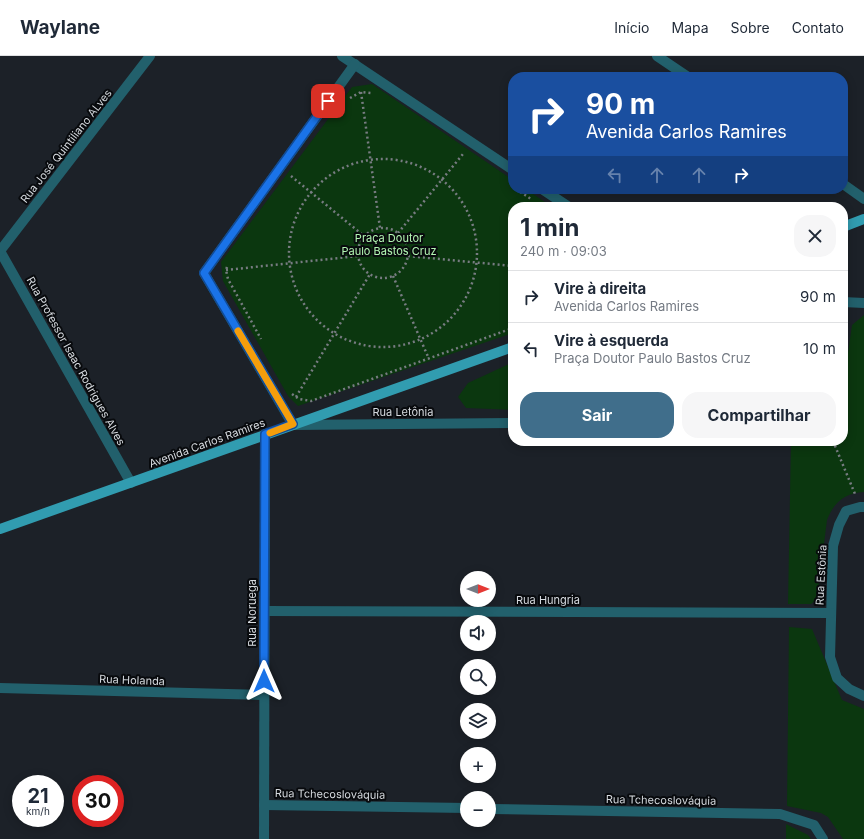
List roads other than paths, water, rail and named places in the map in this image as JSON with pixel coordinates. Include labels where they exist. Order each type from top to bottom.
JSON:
[{"type":"main road","points":[[848,225],[864,219]]},
{"type":"main road","name":"Avenida Carlos Ramires","points":[[0,529],[508,349]]},
{"type":"street","name":"Rua José Quintiliano ALves","points":[[0,251],[150,56]]},
{"type":"street","points":[[342,56],[508,167]]},
{"type":"street","points":[[657,56],[681,72]]},
{"type":"street","points":[[293,424],[204,273],[355,64]]},
{"type":"street","points":[[848,187],[864,198]]},
{"type":"street","points":[[550,194],[562,202]]},
{"type":"street","name":"Rua Professor Isaac Rodrigues Alves","points":[[0,251],[131,483]]},
{"type":"street","points":[[848,302],[864,303]]},
{"type":"street","name":"Rua Letônia","points":[[293,424],[508,424]]},
{"type":"street","name":"Rua Noruega","points":[[264,839],[265,434]]},
{"type":"street","name":"Rua Estônia","points":[[831,613],[833,546],[839,525],[846,511],[862,507]]},
{"type":"street","name":"Rua Hungria","points":[[264,611],[831,613]]},
{"type":"street","points":[[831,613],[830,657],[837,678],[849,689],[864,696]]},
{"type":"street","name":"Rua Holanda","points":[[0,688],[264,695]]},
{"type":"street","name":"Rua Tchecoslováquia","points":[[264,804],[460,808]]},
{"type":"street","name":"Rua Tchecoslováquia","points":[[496,809],[780,814],[814,825],[823,839]]},
{"type":"park label","name":"Praça Doutor Paulo Bastos Cruz","points":[[389,244]]}]
